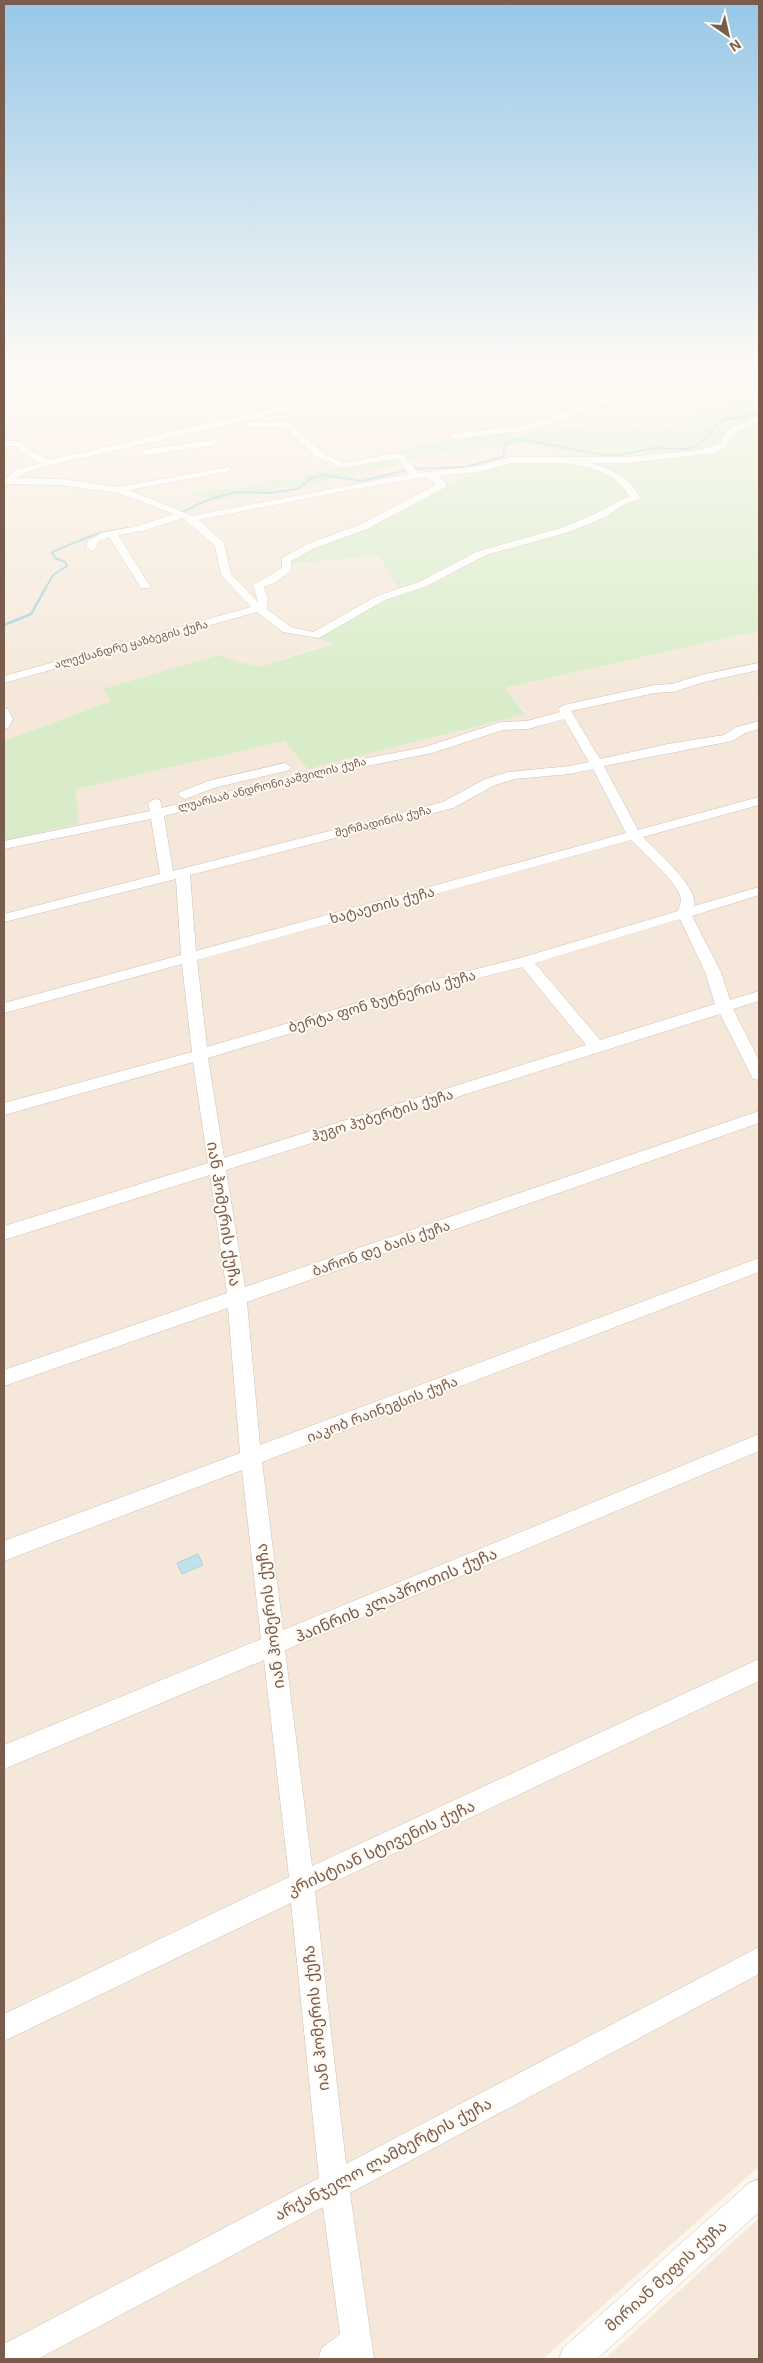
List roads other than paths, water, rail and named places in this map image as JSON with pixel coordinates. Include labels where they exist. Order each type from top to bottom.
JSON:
[{"type":"street","points":[[13,479],[60,482],[120,490],[187,517],[220,545],[226,575],[258,609],[287,630],[315,636],[381,598],[423,584],[482,553],[565,530],[601,515],[620,503],[635,497],[628,484],[619,479]]},
{"type":"street","points":[[120,490],[174,479]]},
{"type":"street","points":[[91,548],[93,540],[98,536],[143,528],[170,518],[187,517],[311,494],[379,479]]},
{"type":"street","points":[[258,609],[263,607],[263,599],[258,586],[270,581],[287,569],[286,560],[311,546],[363,527],[443,485],[436,479]]},
{"type":"street","points":[[112,534],[145,586]]},
{"type":"street","name":"ალექსანდრე ყაზბეგის ქუჩა","points":[[4,680],[258,609]]},
{"type":"street","name":"ლუარსაბ ანდრონიკაშვილის ქუჩა","points":[[4,845],[156,808],[373,760],[390,759],[479,735],[501,726],[528,725],[566,712],[655,689],[673,688],[701,679],[759,667]]},
{"type":"street","points":[[4,712],[7,719],[5,731]]},
{"type":"street","points":[[566,712],[596,763],[634,835],[676,879],[687,895],[688,903],[684,913],[713,972],[724,1007],[759,1075]]},
{"type":"street","name":"შერმადინის ქუჩა","points":[[4,918],[88,895],[175,875],[448,805],[490,782],[513,775],[570,770],[596,763],[728,738],[741,730],[759,726]]},
{"type":"street","points":[[106,813],[156,808],[213,784],[285,767]]},
{"type":"street","name":"ხატაეთის ქუჩა","points":[[4,1008],[759,801]]},
{"type":"street","name":"იან ჰომერის ქუჩა","points":[[156,808],[175,875],[189,956],[200,1055],[216,1167],[238,1297],[251,1459],[302,1884],[334,2186],[358,2350]]},
{"type":"street","name":"ბერტა ფონ ზუტნერის ქუჩა","points":[[4,1109],[200,1055],[446,981],[526,961],[759,891]]},
{"type":"street","points":[[526,961],[598,1048]]},
{"type":"street","name":"ჰუგო ჰუბერტის ქუჩა","points":[[4,1233],[759,996]]},
{"type":"street","name":"ბარონ დე ბაის ქუჩა","points":[[4,1378],[759,1117]]},
{"type":"street","name":"იაკობ რაინეგსის ქუჩა","points":[[4,1551],[759,1265]]},
{"type":"street","name":"ჰაინრიხ კლაპროთის ქუჩა","points":[[4,1757],[759,1442]]},
{"type":"street","name":"კრისტიან სტივენის ქუჩა","points":[[4,2028],[302,1884],[759,1670]]},
{"type":"street","name":"არქანჯელო ლამბერტის ქუჩა","points":[[7,2359],[759,1960]]},
{"type":"street","name":"მირიან მეფის ქუჩა","points":[[574,2359],[759,2194]]},
{"type":"street","points":[[332,2359],[358,2350]]},
{"type":"water","points":[[198,1554],[203,1565],[182,1574],[177,1563]]},
{"type":"waterway","points":[[182,512],[210,499],[237,492],[269,493],[298,489],[309,479]]},
{"type":"waterway","points":[[351,479],[362,481],[369,479]]},
{"type":"waterway","points":[[44,591],[53,575],[67,566],[65,562],[55,558],[52,552],[96,534],[127,528]]},
{"type":"waterway","points":[[4,625],[31,614],[45,589]]}]
